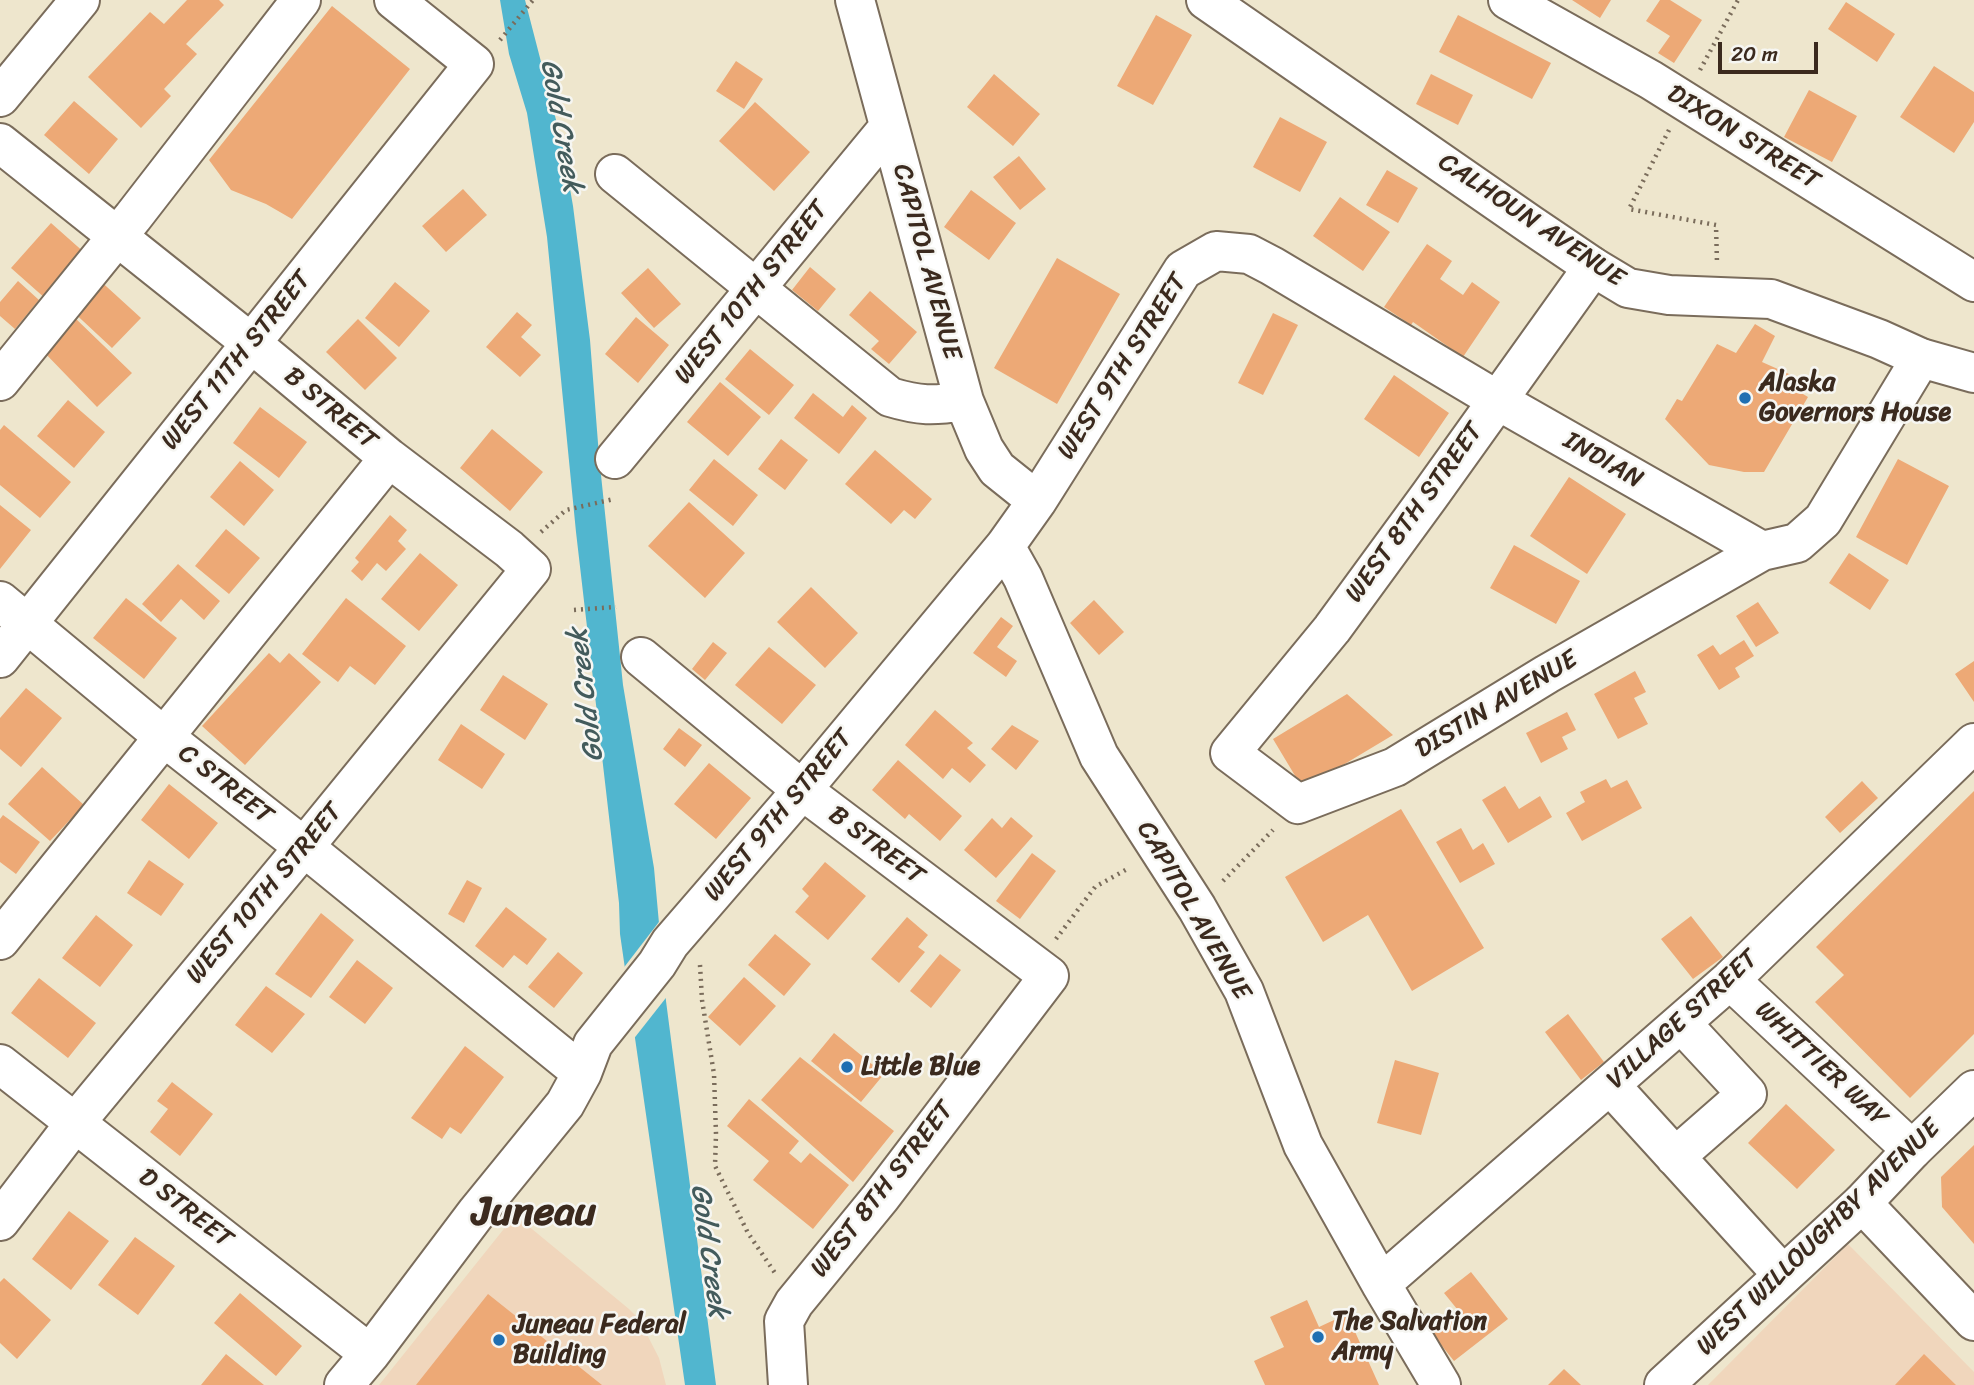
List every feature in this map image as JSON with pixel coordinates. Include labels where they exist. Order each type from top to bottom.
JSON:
[{"type":"street","points":[[0,97],[80,0]]},
{"type":"street","points":[[0,381],[117,237],[301,0]]},
{"type":"street","points":[[394,0],[484,55]]},
{"type":"street","name":"CAPITOL AVENUE","points":[[855,0],[964,401],[984,449],[997,469],[1037,501]]},
{"type":"street","name":"CALHOUN AVENUE","points":[[1206,0],[1593,267],[1628,288],[1669,295],[1771,299],[1922,358],[1974,373]]},
{"type":"street","name":"DIXON STREET","points":[[1508,0],[1684,100],[1974,282]]},
{"type":"street","name":"WEST 11TH STREET","points":[[0,658],[14,612],[251,343],[484,55]]},
{"type":"street","name":"WEST 10TH STREET","points":[[615,459],[889,127]]},
{"type":"street","name":"B STREET","points":[[0,143],[251,343],[389,458],[509,549],[532,554]]},
{"type":"street","points":[[615,174],[890,397],[933,406],[964,401]]},
{"type":"street","name":"INDIAN","points":[[1216,251],[1249,254],[1272,266],[1497,400],[1762,551]]},
{"type":"street","name":"WEST 9TH STREET","points":[[344,1385],[477,1212],[565,1104],[587,1058],[670,943],[1006,546],[1183,270],[1216,251]]},
{"type":"street","name":"WEST 8TH STREET","points":[[1298,804],[1230,753],[1332,629],[1593,267]]},
{"type":"street","points":[[1762,551],[1797,543],[1823,520],[1922,358]]},
{"type":"street","points":[[0,940],[389,458]]},
{"type":"street","name":"CAPITOL AVENUE","points":[[1006,546],[1023,578],[1099,756],[1197,908],[1244,991],[1303,1145],[1441,1385]]},
{"type":"street","name":"DISTIN AVENUE","points":[[1298,804],[1395,766],[1546,674],[1762,551]]},
{"type":"street","name":"WEST 10TH STREET","points":[[0,1221],[75,1123],[304,847],[532,554]]},
{"type":"street","name":"C STREET","points":[[14,612],[164,737],[304,847],[587,1058]]},
{"type":"street","name":"B STREET","points":[[641,657],[802,790],[1052,958]]},
{"type":"street","name":"VILLAGE STREET","points":[[1381,1284],[1730,980],[1974,743]]},
{"type":"street","name":"WEST 8TH STREET","points":[[794,1303],[880,1198],[1052,958]]},
{"type":"street","name":"WHITTIER WAY","points":[[1730,980],[1912,1150]]},
{"type":"street","points":[[1675,1157],[1747,1094],[1682,1023]]},
{"type":"street","name":"D STREET","points":[[0,1064],[370,1354]]},
{"type":"street","points":[[1610,1085],[1783,1275]]},
{"type":"street","name":"WEST WILLOUGHBY AVENUE","points":[[1664,1385],[1862,1203],[1974,1090]]},
{"type":"street","points":[[1862,1203],[1974,1321]]},
{"type":"street","points":[[788,1385],[784,1321],[794,1303]]},
{"type":"path","points":[[484,55],[533,0]]},
{"type":"path","points":[[1719,297],[1716,225],[1629,209],[1738,0]]},
{"type":"path","points":[[532,554],[566,510],[614,499]]},
{"type":"path","points":[[574,610],[616,607]]},
{"type":"path","points":[[1197,908],[1298,804]]},
{"type":"path","points":[[1052,958],[1095,887],[1160,850]]},
{"type":"path","points":[[700,965],[702,1000],[713,1074],[715,1166],[748,1233],[794,1303]]},
{"type":"shaded area","points":[[515,1215],[639,1319],[659,1358],[666,1385],[379,1385]]},
{"type":"shaded area","points":[[1848,1244],[1974,1372],[1974,1385],[1708,1385]]},
{"type":"water","points":[[500,0],[525,0],[562,143],[573,206],[590,340],[623,685],[654,868],[666,1001],[716,1385],[685,1385],[620,934],[619,903],[576,532],[547,237],[527,113],[509,54]]},
{"type":"pier","points":[[662,918],[669,994],[632,1041],[622,970]]},
{"type":"building","points":[[187,0],[219,0],[224,5],[186,44],[197,54],[164,89],[171,96],[141,128],[88,77],[150,12],[164,24]]},
{"type":"building","points":[[1572,0],[1611,0],[1600,18]]},
{"type":"building","points":[[1660,0],[1670,0],[1702,20],[1674,63],[1658,53],[1670,36],[1646,21]]},
{"type":"building","points":[[1846,2],[1895,34],[1877,62],[1828,29]]},
{"type":"building","points":[[332,6],[410,69],[292,219],[266,204],[231,190],[209,160]]},
{"type":"building","points":[[1156,15],[1192,35],[1153,105],[1117,86]]},
{"type":"building","points":[[1458,15],[1551,63],[1532,99],[1439,52]]},
{"type":"building","points":[[736,61],[763,79],[744,109],[716,91]]},
{"type":"building","points":[[1934,66],[1974,92],[1974,122],[1954,153],[1900,117]]},
{"type":"building","points":[[994,74],[1040,114],[1013,146],[967,107]]},
{"type":"building","points":[[1431,74],[1473,95],[1458,125],[1416,104]]},
{"type":"building","points":[[1809,90],[1857,116],[1832,162],[1784,137]]},
{"type":"building","points":[[74,101],[118,139],[89,174],[44,135]]},
{"type":"building","points":[[755,102],[810,152],[774,191],[719,141]]},
{"type":"building","points":[[1280,117],[1327,142],[1300,192],[1253,167]]},
{"type":"building","points":[[1019,156],[1046,189],[1020,210],[993,177]]},
{"type":"building","points":[[1387,170],[1418,188],[1398,223],[1366,205]]},
{"type":"building","points":[[463,189],[487,215],[446,252],[422,226]]},
{"type":"building","points":[[971,190],[1016,223],[989,260],[944,227]]},
{"type":"building","points":[[1340,197],[1390,232],[1363,271],[1313,236]]},
{"type":"building","points":[[51,223],[86,254],[46,299],[11,268]]},
{"type":"building","points":[[1427,244],[1452,261],[1440,279],[1463,295],[1472,282],[1500,302],[1463,357],[1413,322],[1411,325],[1384,307]]},
{"type":"building","points":[[1057,258],[1120,294],[1057,404],[994,368]]},
{"type":"building","points":[[810,267],[836,289],[818,311],[792,290]]},
{"type":"building","points":[[648,268],[681,304],[654,328],[621,293]]},
{"type":"building","points":[[96,277],[141,318],[112,348],[68,307]]},
{"type":"building","points":[[18,281],[39,300],[15,329],[0,316],[0,302]]},
{"type":"building","points":[[395,282],[430,311],[399,347],[365,318]]},
{"type":"building","points":[[870,291],[917,332],[889,364],[871,349],[879,341],[849,315]]},
{"type":"building","points":[[517,312],[532,325],[521,337],[541,355],[520,377],[486,347]]},
{"type":"building","points":[[1273,313],[1298,325],[1263,395],[1238,383]]},
{"type":"building","points":[[74,317],[132,373],[97,407],[41,349]]},
{"type":"building","points":[[636,317],[669,345],[638,383],[605,354]]},
{"type":"building","points":[[358,319],[397,358],[365,390],[326,352]]},
{"type":"building","name":"Alaska Governors House","points":[[1755,324],[1775,336],[1762,362],[1798,378],[1793,388],[1808,397],[1764,472],[1744,472],[1709,465],[1665,419],[1677,399],[1682,401],[1717,344],[1736,353]]},
{"type":"building","points":[[750,349],[794,385],[769,415],[725,379]]},
{"type":"building","points":[[1394,375],[1449,413],[1419,457],[1364,419]]},
{"type":"building","points":[[720,382],[761,417],[728,456],[687,422]]},
{"type":"building","points":[[813,393],[843,417],[852,405],[867,418],[839,454],[794,418]]},
{"type":"building","points":[[68,400],[105,432],[74,468],[37,436]]},
{"type":"building","points":[[260,407],[307,442],[279,478],[233,443]]},
{"type":"building","points":[[4,425],[71,482],[40,518],[0,485],[0,430]]},
{"type":"building","points":[[492,429],[543,472],[510,511],[460,468]]},
{"type":"building","points":[[781,439],[808,460],[785,490],[758,469]]},
{"type":"building","points":[[875,450],[932,499],[915,519],[904,510],[891,524],[845,484]]},
{"type":"building","points":[[714,459],[758,495],[733,526],[689,490]]},
{"type":"building","points":[[1898,459],[1949,486],[1907,565],[1856,537]]},
{"type":"building","points":[[240,461],[274,490],[244,526],[210,497]]},
{"type":"building","points":[[1569,477],[1626,514],[1587,574],[1530,536]]},
{"type":"building","points":[[689,502],[745,553],[705,598],[648,546]]},
{"type":"building","points":[[0,505],[31,530],[0,569]]},
{"type":"building","points":[[390,515],[407,530],[398,541],[406,549],[386,571],[377,563],[362,581],[351,571],[359,562],[355,558]]},
{"type":"building","points":[[226,529],[260,558],[229,594],[195,566]]},
{"type":"building","points":[[1514,545],[1580,581],[1556,624],[1490,588]]},
{"type":"building","points":[[420,553],[458,585],[419,631],[381,599]]},
{"type":"building","points":[[1849,553],[1889,580],[1870,610],[1829,583]]},
{"type":"building","points":[[178,564],[220,601],[204,620],[181,599],[161,622],[142,604]]},
{"type":"building","points":[[811,587],[858,633],[825,668],[777,622]]},
{"type":"building","points":[[126,598],[177,638],[144,679],[93,638]]},
{"type":"building","points":[[346,598],[406,646],[375,685],[350,666],[338,682],[302,654]]},
{"type":"building","points":[[1094,600],[1124,632],[1099,655],[1070,623]]},
{"type":"building","points":[[1758,602],[1779,633],[1756,647],[1736,616]]},
{"type":"building","points":[[1001,617],[1013,626],[997,647],[1017,661],[1006,677],[973,653]]},
{"type":"building","points":[[1744,640],[1754,656],[1735,668],[1740,677],[1719,690],[1697,655],[1713,645],[1720,655]]},
{"type":"building","points":[[713,642],[727,653],[705,680],[692,669]]},
{"type":"building","points":[[769,647],[816,685],[782,724],[735,685]]},
{"type":"building","points":[[269,653],[280,663],[289,653],[321,682],[245,765],[202,726]]},
{"type":"building","points":[[1974,661],[1974,702],[1955,674]]},
{"type":"building","points":[[1635,671],[1646,692],[1634,698],[1648,724],[1618,739],[1594,694]]},
{"type":"building","points":[[503,675],[548,704],[525,740],[480,710]]},
{"type":"building","points":[[26,688],[62,718],[21,767],[0,749],[0,718]]},
{"type":"building","points":[[1347,694],[1393,735],[1303,789],[1273,739]]},
{"type":"building","points":[[935,710],[973,743],[967,748],[986,765],[970,783],[952,768],[943,779],[905,745]]},
{"type":"building","points":[[1567,712],[1576,730],[1562,737],[1568,749],[1541,763],[1526,733]]},
{"type":"building","points":[[461,724],[505,754],[482,789],[438,760]]},
{"type":"building","points":[[1012,725],[1039,741],[1016,770],[991,749]]},
{"type":"building","points":[[679,728],[702,745],[685,767],[663,749]]},
{"type":"building","points":[[898,760],[962,816],[940,841],[909,814],[905,819],[872,790]]},
{"type":"building","points":[[709,763],[751,798],[716,839],[674,804]]},
{"type":"building","points":[[42,767],[84,805],[50,841],[8,804]]},
{"type":"building","points":[[1606,779],[1611,788],[1627,780],[1642,808],[1582,841],[1566,813],[1585,802],[1580,792]]},
{"type":"building","points":[[1862,781],[1878,798],[1840,833],[1825,817]]},
{"type":"building","points":[[169,784],[218,823],[189,859],[141,820]]},
{"type":"building","points":[[1505,786],[1519,809],[1540,796],[1552,817],[1508,843],[1482,800]]},
{"type":"building","points":[[1974,791],[1974,1034],[1910,1098],[1815,1002],[1844,975],[1816,947]]},
{"type":"building","points":[[1401,809],[1484,948],[1412,991],[1368,915],[1323,942],[1285,877]]},
{"type":"building","points":[[3,815],[40,842],[16,874],[0,862],[0,819]]},
{"type":"building","points":[[1011,817],[1033,836],[996,878],[964,850],[992,818],[1002,828]]},
{"type":"building","points":[[1461,828],[1473,850],[1483,843],[1495,864],[1460,883],[1436,842]]},
{"type":"building","points":[[1032,853],[1056,871],[1020,919],[996,901]]},
{"type":"building","points":[[149,860],[184,884],[161,916],[127,893]]},
{"type":"building","points":[[825,862],[866,896],[828,940],[795,912],[809,896],[802,889]]},
{"type":"building","points":[[467,880],[482,888],[464,923],[448,914]]},
{"type":"building","points":[[506,907],[547,939],[527,965],[514,955],[503,968],[475,946]]},
{"type":"building","points":[[321,913],[354,940],[311,998],[275,974]]},
{"type":"building","points":[[96,915],[133,945],[100,987],[62,958]]},
{"type":"building","points":[[1691,916],[1723,957],[1693,979],[1661,939]]},
{"type":"building","points":[[907,917],[928,935],[918,947],[925,952],[899,983],[871,959]]},
{"type":"building","points":[[775,934],[811,964],[784,996],[748,965]]},
{"type":"building","points":[[558,952],[583,973],[554,1008],[528,987]]},
{"type":"building","points":[[940,954],[961,970],[931,1008],[910,991]]},
{"type":"building","points":[[357,960],[393,988],[365,1024],[329,997]]},
{"type":"building","points":[[744,977],[776,1006],[740,1046],[708,1017]]},
{"type":"building","points":[[39,978],[96,1023],[68,1058],[11,1013]]},
{"type":"building","points":[[266,986],[305,1014],[272,1053],[235,1025]]},
{"type":"building","points":[[1568,1014],[1604,1062],[1581,1080],[1545,1032]]},
{"type":"building","name":"Little Blue","points":[[834,1033],[884,1074],[861,1102],[811,1061]]},
{"type":"building","points":[[465,1046],[504,1077],[461,1134],[450,1127],[442,1139],[411,1118]]},
{"type":"building","points":[[800,1057],[894,1131],[853,1182],[761,1100]]},
{"type":"building","points":[[1395,1060],[1439,1073],[1421,1135],[1377,1123]]},
{"type":"building","points":[[172,1082],[213,1114],[180,1156],[150,1132],[168,1109],[157,1101]]},
{"type":"building","points":[[749,1099],[799,1141],[789,1153],[801,1163],[810,1153],[849,1185],[813,1229],[753,1180],[769,1161],[727,1126]]},
{"type":"building","points":[[1786,1104],[1835,1150],[1797,1189],[1748,1143]]},
{"type":"building","points":[[1974,1145],[1974,1244],[1942,1207],[1941,1177]]},
{"type":"building","points":[[69,1211],[109,1241],[71,1290],[32,1259]]},
{"type":"building","points":[[135,1237],[175,1266],[138,1315],[98,1285]]},
{"type":"building","points":[[1471,1272],[1508,1319],[1454,1361],[1430,1331],[1457,1309],[1444,1293]]},
{"type":"building","points":[[4,1278],[51,1320],[17,1359],[0,1343],[0,1282]]},
{"type":"building","points":[[240,1293],[302,1346],[276,1376],[214,1323]]},
{"type":"building","name":"Juneau Federal Building","points":[[488,1294],[602,1385],[416,1385]]},
{"type":"building","name":"The Salvation Army","points":[[1307,1300],[1319,1327],[1347,1314],[1379,1385],[1265,1385],[1254,1361],[1284,1347],[1270,1317]]},
{"type":"building","points":[[226,1354],[264,1385],[201,1385]]},
{"type":"building","points":[[1924,1354],[1956,1385],[1895,1385]]},
{"type":"building","points":[[1564,1369],[1581,1385],[1548,1385]]},
{"type":"place","name":"Alaska Governors House","points":[[1745,398]]},
{"type":"place","name":"Little Blue","points":[[847,1067]]},
{"type":"place","name":"The Salvation Army","points":[[1318,1337]]},
{"type":"place","name":"Juneau Federal Building","points":[[499,1340]]},
{"type":"district","name":"Juneau","points":[[534,1214]]},
{"type":"water label","name":"Gold Creek","points":[[560,126]]},
{"type":"water label","name":"Gold Creek","points":[[587,695]]},
{"type":"water label","name":"Gold Creek","points":[[708,1251]]}]
